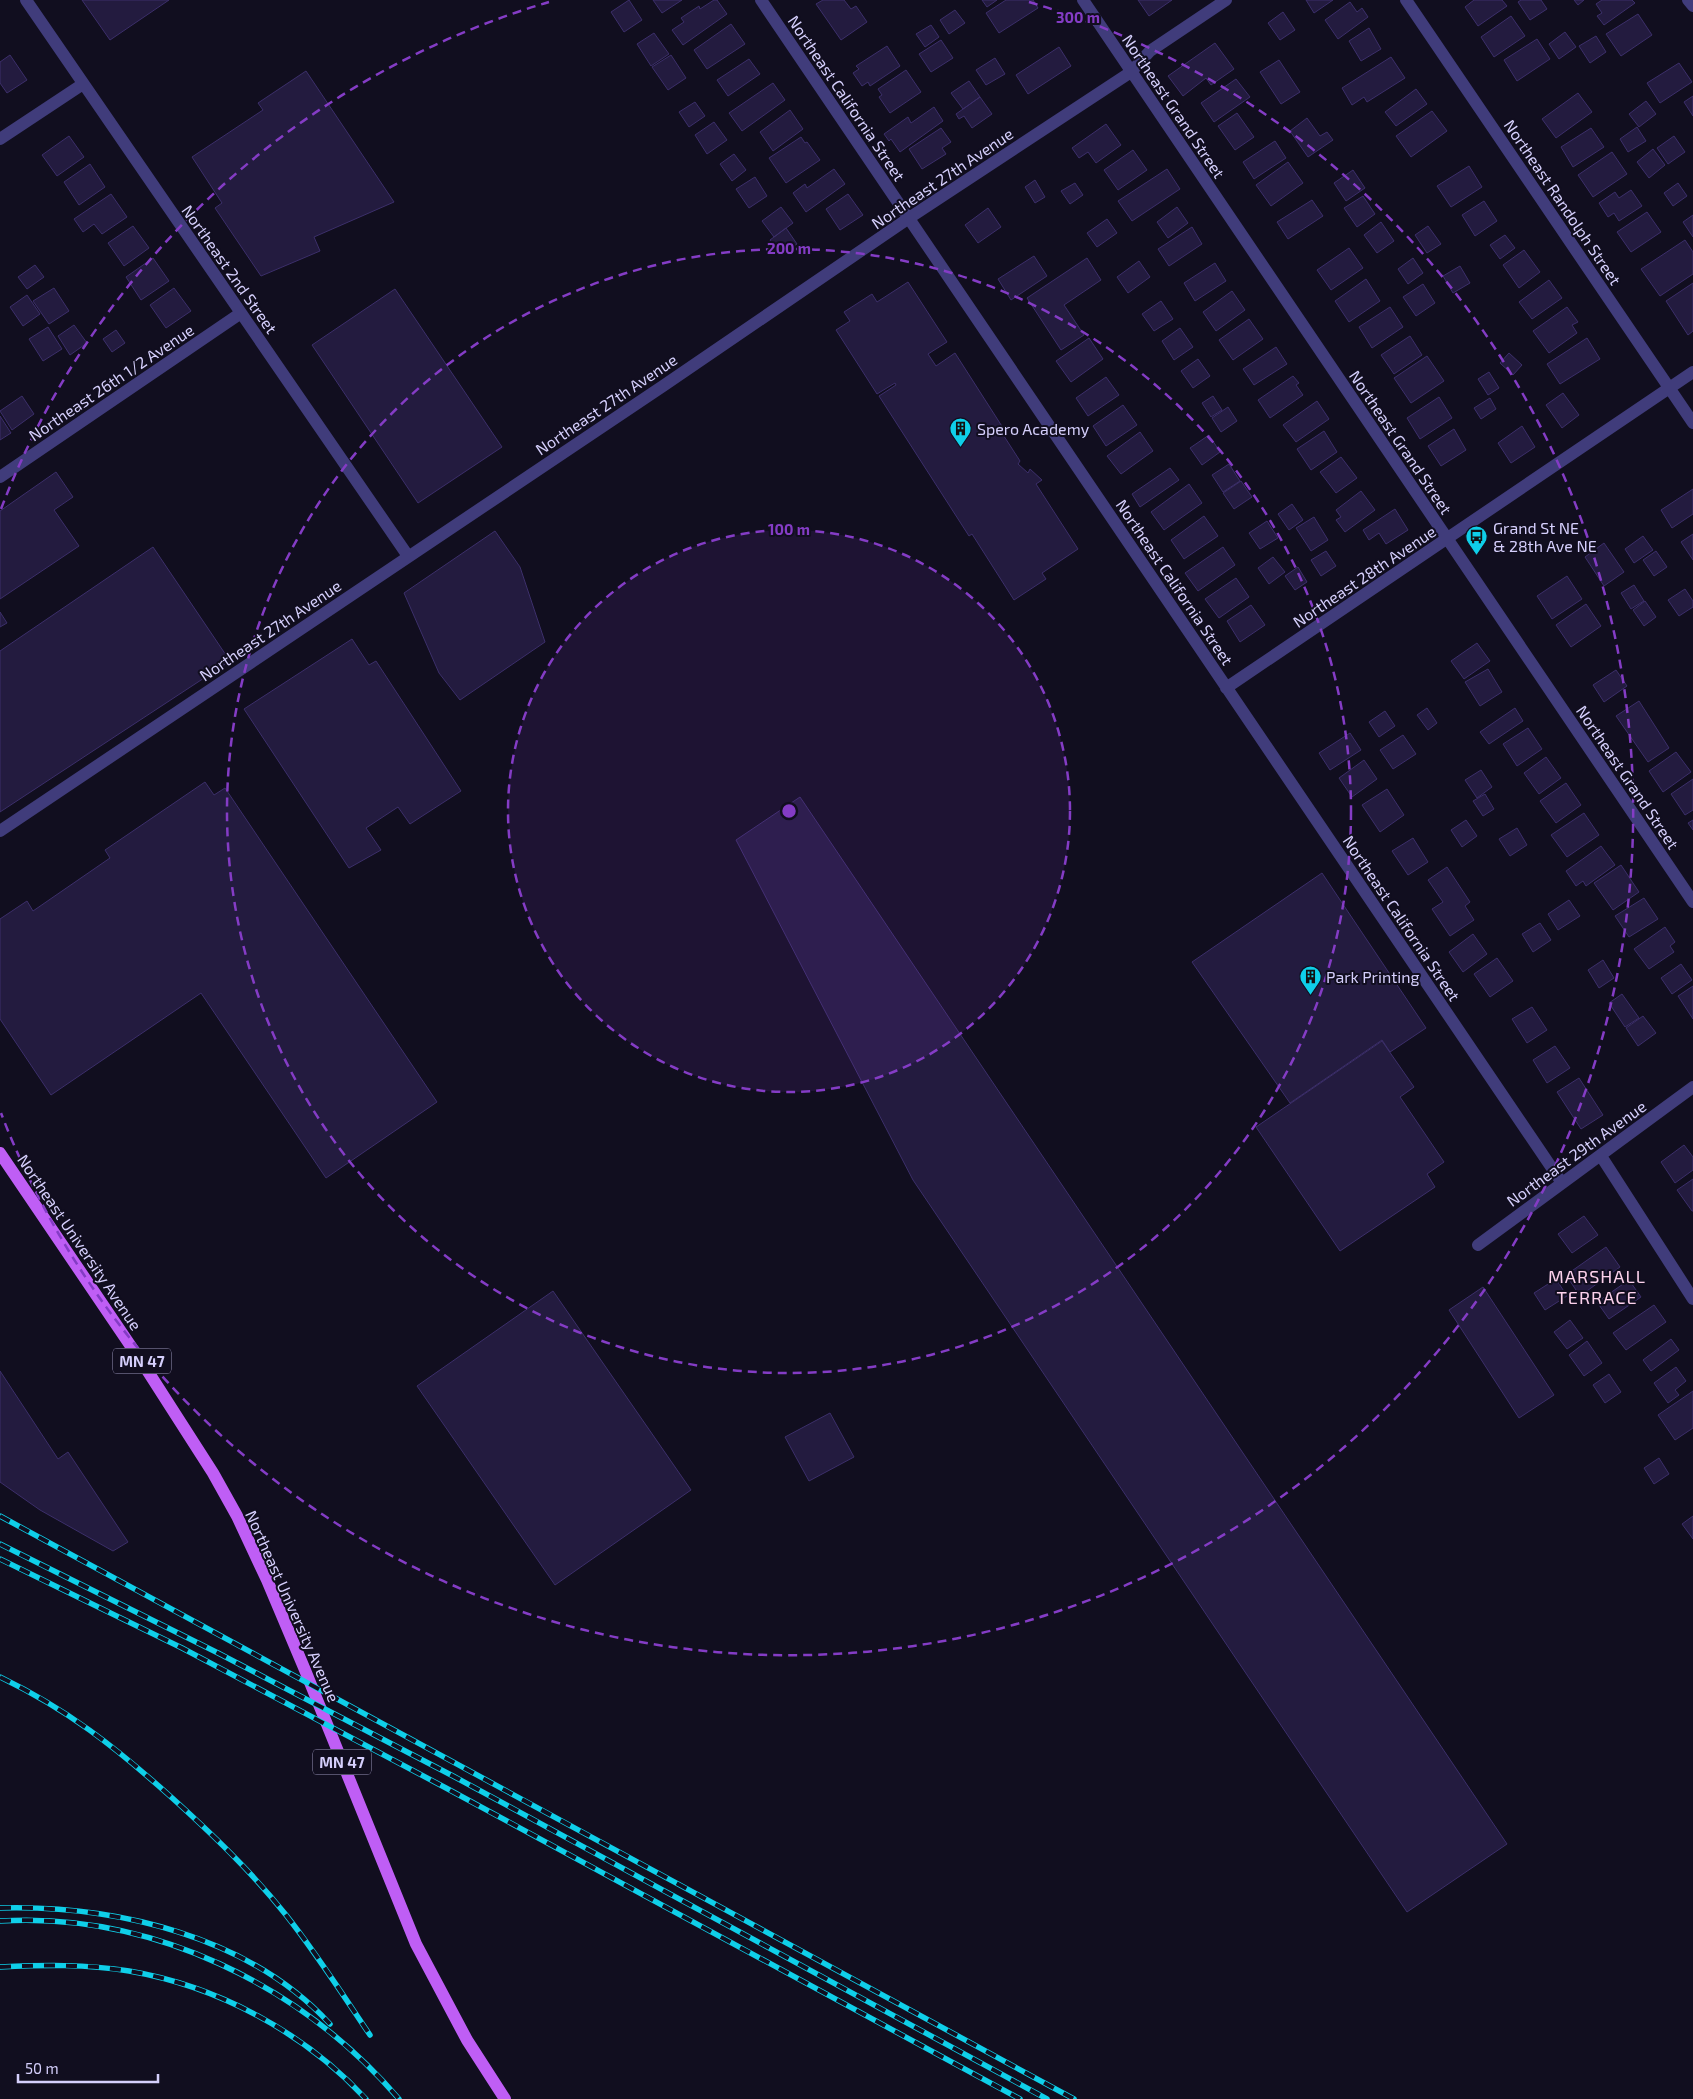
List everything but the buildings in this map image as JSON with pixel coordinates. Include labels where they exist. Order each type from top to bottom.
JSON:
[{"type":"main road","name":"Northeast University Avenue","points":[[0,1153],[182,1424],[237,1516],[267,1580],[416,1944],[467,2040],[505,2099]]},
{"type":"street","name":"Northeast 2nd Street","points":[[26,0],[408,556]]},
{"type":"street","name":"Northeast California Street","points":[[761,0],[1562,1183]]},
{"type":"street","name":"Northeast Grand Street","points":[[1083,0],[1693,902]]},
{"type":"street","name":"Northeast 27th Avenue","points":[[0,831],[668,383],[909,218],[1131,72],[1150,51],[1226,0]]},
{"type":"street","name":"Northeast Randolph Street","points":[[1406,0],[1693,423]]},
{"type":"street","points":[[1688,0],[1693,6]]},
{"type":"street","points":[[0,139],[83,84]]},
{"type":"street","name":"Northeast 26th 1/2 Avenue","points":[[0,477],[240,314]]},
{"type":"street","name":"Northeast 28th Avenue","points":[[1226,688],[1693,372]]},
{"type":"street","name":"Northeast 29th Avenue","points":[[1478,1245],[1693,1087]]},
{"type":"street","points":[[1601,1156],[1693,1299]]},
{"type":"railway","points":[[0,1516],[1074,2099]]},
{"type":"railway","points":[[0,1544],[218,1653],[453,1776],[1047,2099]]},
{"type":"railway","points":[[0,1559],[182,1648],[446,1788],[1020,2099]]},
{"type":"railway","points":[[0,1677],[47,1702],[90,1730],[170,1796],[215,1838],[259,1883],[286,1915],[319,1959],[370,2035]]},
{"type":"railway","points":[[0,1908],[89,1912],[134,1920],[178,1932],[221,1948],[261,1968],[297,1994],[330,2024]]},
{"type":"railway","points":[[0,1921],[57,1921],[113,1929],[167,1943],[220,1964],[270,1990],[317,2022],[360,2058],[399,2099]]},
{"type":"railway","points":[[0,1967],[97,1967],[162,1978],[195,1988],[227,2001],[288,2033],[316,2053],[366,2099]]},
{"type":"place","name":"Spero Academy","points":[[961,447]]},
{"type":"place","name":"Grand St NE & 28th Ave NE","points":[[1477,555]]},
{"type":"place","name":"Park Printing","points":[[1310,995]]},
{"type":"district","name":"MARSHALL TERRACE","points":[[1597,1286]]}]
